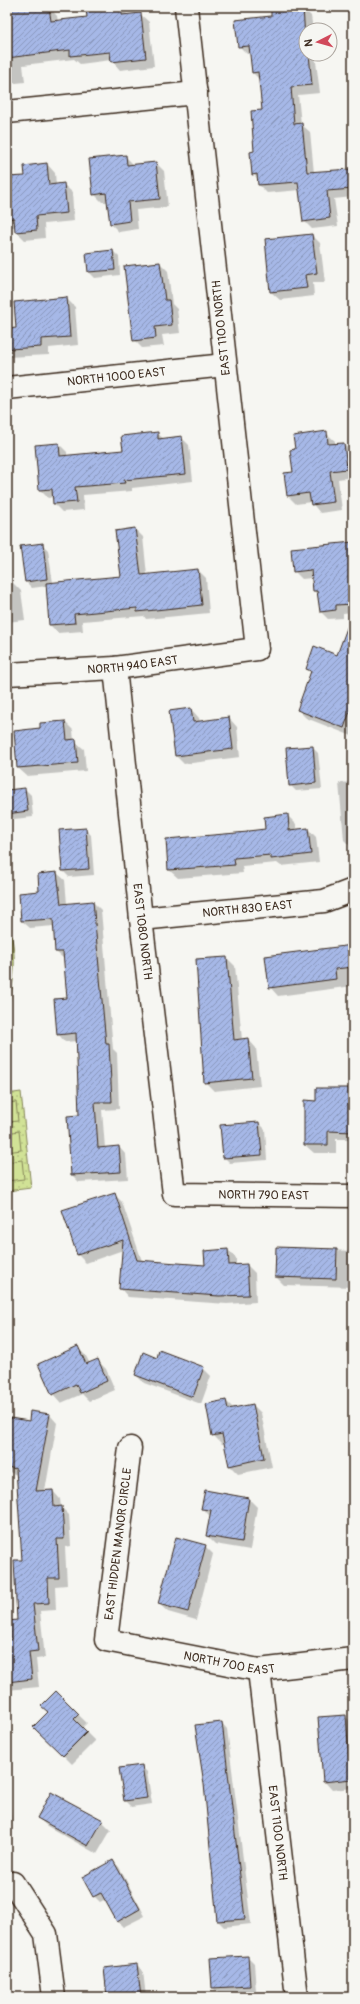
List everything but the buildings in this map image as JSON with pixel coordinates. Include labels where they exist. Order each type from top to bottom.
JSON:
[{"type":"street","name":"EAST 1100 NORTH","points":[[186,7],[257,649]]},
{"type":"street","points":[[7,112],[196,93]]},
{"type":"street","name":"NORTH 1000 EAST","points":[[7,388],[225,365]]},
{"type":"street","name":"NORTH 940 EAST","points":[[7,674],[115,668],[257,649]]},
{"type":"street","name":"EAST 1080 NORTH","points":[[115,668],[141,919],[174,1194]]},
{"type":"street","name":"NORTH 830 EAST","points":[[141,919],[324,901],[353,890]]},
{"type":"street","name":"NORTH 790 EAST","points":[[174,1194],[353,1196]]},
{"type":"street","name":"EAST HIDDEN MANOR CIRCLE","points":[[106,1640],[130,1448]]},
{"type":"street","name":"NORTH 700 EAST","points":[[106,1640],[258,1670],[353,1659]]},
{"type":"street","name":"EAST 1100 NORTH","points":[[258,1670],[297,1997]]},
{"type":"street","points":[[13,1883],[46,1934],[54,1997]]},
{"type":"green space","points":[[7,923],[13,945],[14,967],[12,990],[7,1012]]},
{"type":"green space","points":[[21,1092],[31,1188],[7,1191],[7,1094]]},
{"type":"green space","points":[[16,1102],[18,1121],[7,1122],[7,1103]]},
{"type":"green space","points":[[19,1131],[21,1150],[7,1152],[7,1133]]},
{"type":"green space","points":[[22,1160],[24,1179],[7,1181],[7,1162]]}]
